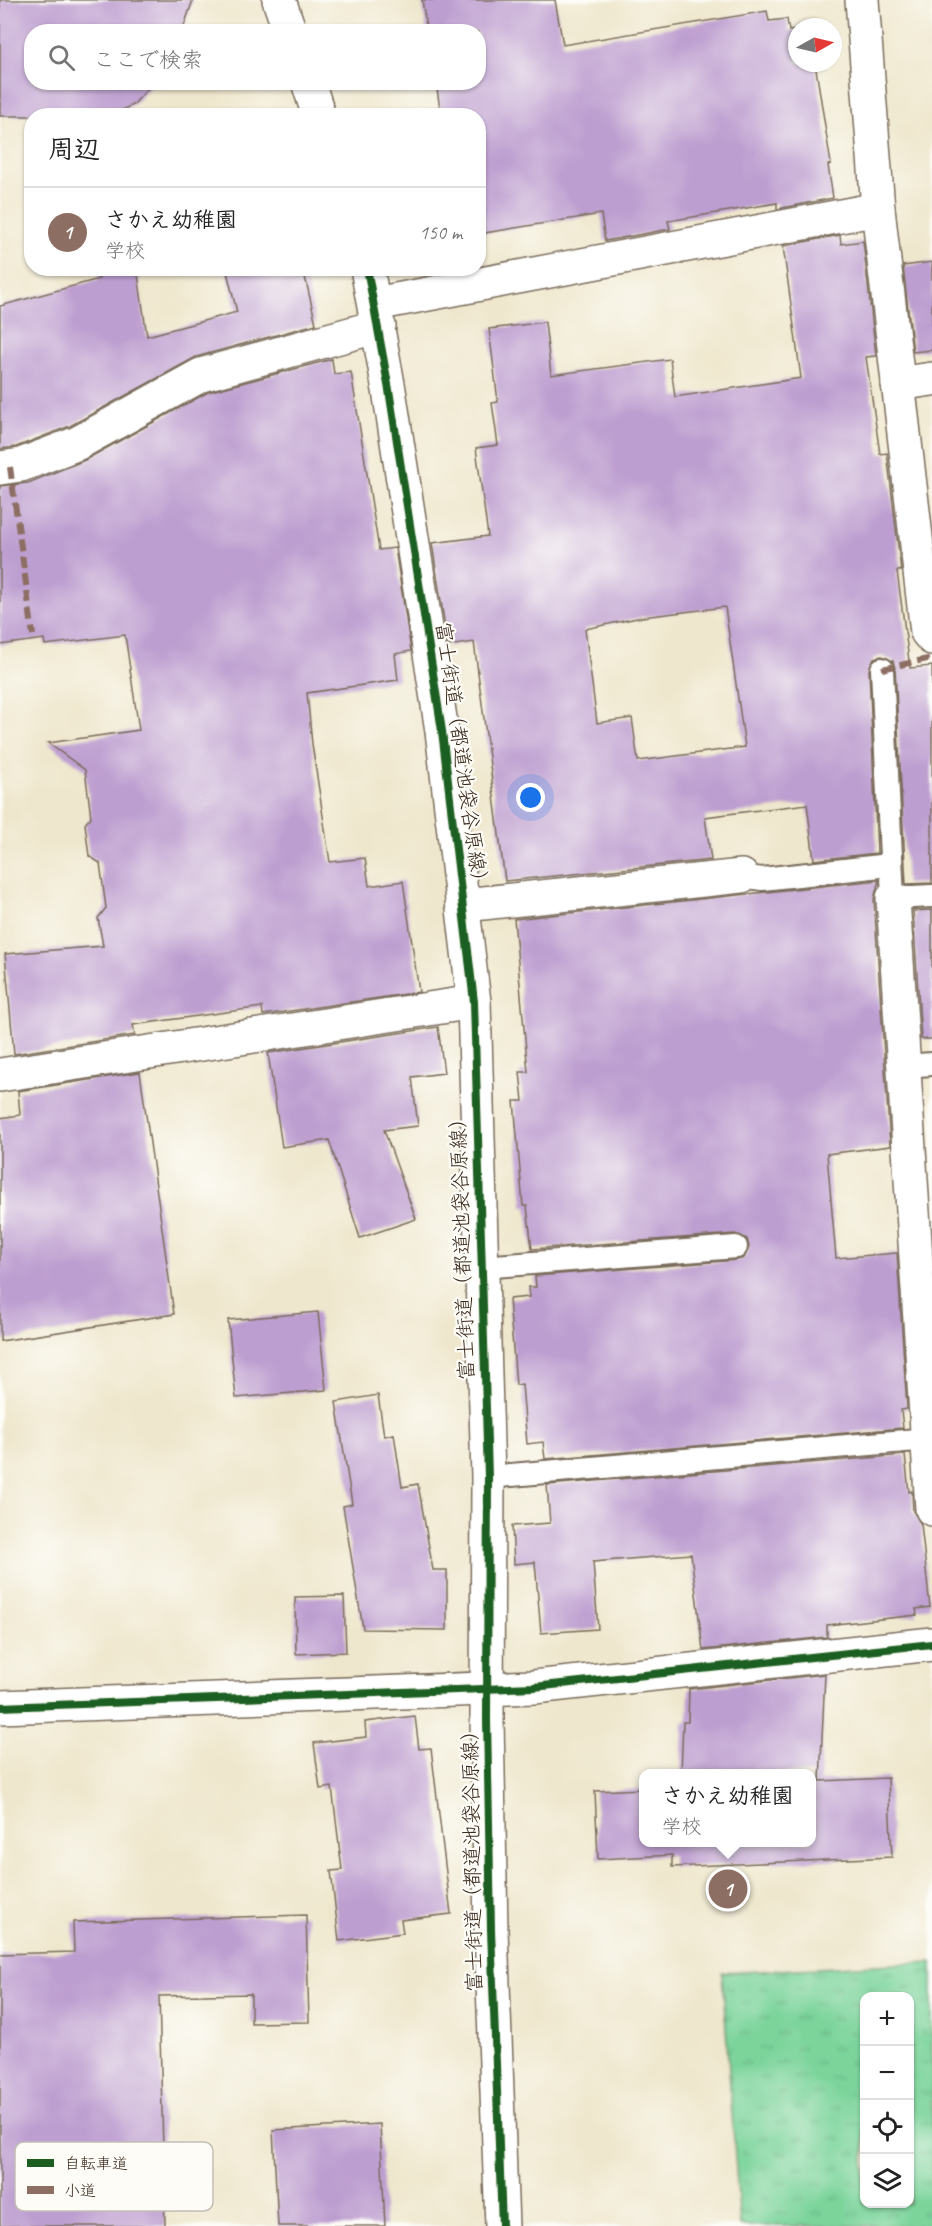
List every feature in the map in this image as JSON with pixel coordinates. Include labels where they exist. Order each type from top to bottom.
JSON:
[{"type":"street","points":[[279,0],[287,24]]},
{"type":"street","points":[[862,0],[878,209],[927,632],[932,638]]},
{"type":"street","points":[[311,90],[316,108]]},
{"type":"street","points":[[0,468],[21,465],[78,443],[201,375],[377,315],[878,209]]},
{"type":"street","name":"富士街道（都道池袋谷原線）","points":[[369,276],[377,315],[442,731],[474,1002],[488,1477],[487,1689],[492,1942],[502,2226]]},
{"type":"street","points":[[898,384],[932,379]]},
{"type":"street","points":[[464,905],[742,876]]},
{"type":"street","points":[[892,898],[918,1065],[932,1509]]},
{"type":"street","points":[[0,1075],[474,1002]]},
{"type":"street","points":[[0,1707],[534,1687],[932,1644]]},
{"type":"lane","points":[[882,669],[892,898],[932,896]]},
{"type":"lane","points":[[742,876],[762,879],[890,865]]},
{"type":"lane","points":[[481,1268],[736,1247]]},
{"type":"lane","points":[[488,1477],[929,1427]]},
{"type":"green space","points":[[932,1962],[932,2226],[740,2226],[722,1973]]},
{"type":"building","points":[[0,0],[193,0],[185,24],[24,24],[24,90],[147,90],[134,104],[126,108],[24,108],[24,116],[0,116]]},
{"type":"building","points":[[422,0],[555,0],[563,45],[767,11],[769,21],[787,19],[788,72],[816,72],[831,164],[828,165],[833,198],[777,209],[777,203],[668,221],[670,229],[605,241],[601,214],[486,233],[486,108],[440,108],[437,90],[486,90],[486,24],[426,24]]},
{"type":"building","points":[[840,235],[841,244],[863,241],[876,356],[866,357],[880,454],[887,453],[901,571],[897,571],[910,668],[932,666],[932,883],[906,884],[895,668],[893,661],[882,656],[874,658],[869,670],[877,853],[814,860],[807,804],[705,817],[711,860],[505,881],[474,642],[448,646],[432,543],[488,536],[476,448],[498,445],[492,403],[498,402],[489,329],[545,322],[551,375],[670,359],[675,397],[801,378],[783,246]],"holes":[[[725,607],[745,747],[638,761],[632,718],[597,723],[585,629],[642,617]]]},
{"type":"building","points":[[932,262],[932,350],[913,352],[903,266]]},
{"type":"building","points":[[98,276],[138,276],[147,336],[237,312],[228,276],[305,276],[316,324],[196,357],[70,426],[16,447],[0,449],[0,306],[99,279]]},
{"type":"building","points":[[332,359],[334,374],[351,372],[379,550],[395,548],[411,651],[395,654],[398,680],[307,693],[312,744],[330,862],[365,858],[369,886],[403,881],[419,992],[263,1015],[262,1007],[133,1025],[135,1035],[14,1054],[5,954],[103,946],[98,918],[106,908],[100,863],[89,856],[85,824],[91,817],[85,770],[48,743],[139,730],[125,635],[45,645],[44,639],[0,645],[0,486],[28,483],[85,460],[208,392]]},
{"type":"building","points":[[879,880],[874,899],[890,1146],[827,1154],[836,1258],[897,1253],[907,1409],[901,1410],[903,1428],[545,1459],[543,1442],[527,1444],[522,1384],[516,1385],[509,1299],[529,1297],[528,1287],[536,1287],[535,1276],[737,1260],[744,1258],[749,1247],[747,1239],[735,1234],[532,1249],[527,1206],[523,1206],[514,1101],[523,1101],[520,1072],[528,1072],[514,919]]},
{"type":"building","points":[[932,910],[932,1039],[921,1039],[913,911]]},
{"type":"building","points":[[438,1027],[444,1073],[412,1077],[418,1126],[384,1130],[416,1219],[360,1238],[329,1140],[282,1147],[268,1053]]},
{"type":"building","points":[[140,1072],[174,1314],[0,1341],[0,1118],[20,1115],[18,1091]]},
{"type":"building","points":[[318,1312],[326,1390],[236,1398],[228,1320]]},
{"type":"building","points":[[378,1395],[384,1436],[394,1434],[402,1487],[418,1484],[433,1570],[447,1570],[447,1630],[363,1629],[343,1506],[352,1504],[336,1402]]},
{"type":"building","points":[[905,1455],[909,1492],[912,1491],[913,1511],[921,1524],[930,1607],[916,1609],[917,1615],[827,1625],[827,1637],[703,1650],[691,1554],[593,1562],[598,1629],[541,1633],[535,1562],[514,1564],[512,1526],[550,1523],[547,1485]]},
{"type":"building","points":[[344,1596],[346,1652],[296,1654],[295,1597]]},
{"type":"building","points":[[825,1674],[820,1781],[888,1778],[892,1857],[672,1867],[672,1855],[598,1859],[595,1791],[639,1789],[639,1847],[816,1847],[816,1769],[681,1769],[683,1722],[688,1722],[689,1689]]},
{"type":"building","points":[[415,1716],[419,1749],[431,1748],[451,1914],[401,1920],[403,1933],[339,1941],[331,1871],[342,1870],[332,1787],[320,1789],[314,1743],[366,1737],[365,1722]]},
{"type":"building","points":[[306,1915],[309,2022],[251,2023],[251,1994],[159,1996],[163,2142],[15,2142],[15,2211],[165,2211],[165,2226],[0,2226],[0,1954],[74,1952],[73,1922]]},
{"type":"building","points":[[380,2124],[385,2226],[278,2226],[273,2130]]},
{"type":"marked path","points":[[10,467],[33,635]]},
{"type":"marked path","points":[[882,669],[932,658]]},
{"type":"cycle path","points":[[368,276],[389,390],[442,731],[474,1002],[488,1477],[487,1720],[491,1930],[502,2226]]},
{"type":"cycle path","points":[[0,1707],[534,1687],[932,1644]]},
{"type":"place","name":"さかえ幼稚園","points":[[728,1889]]}]
